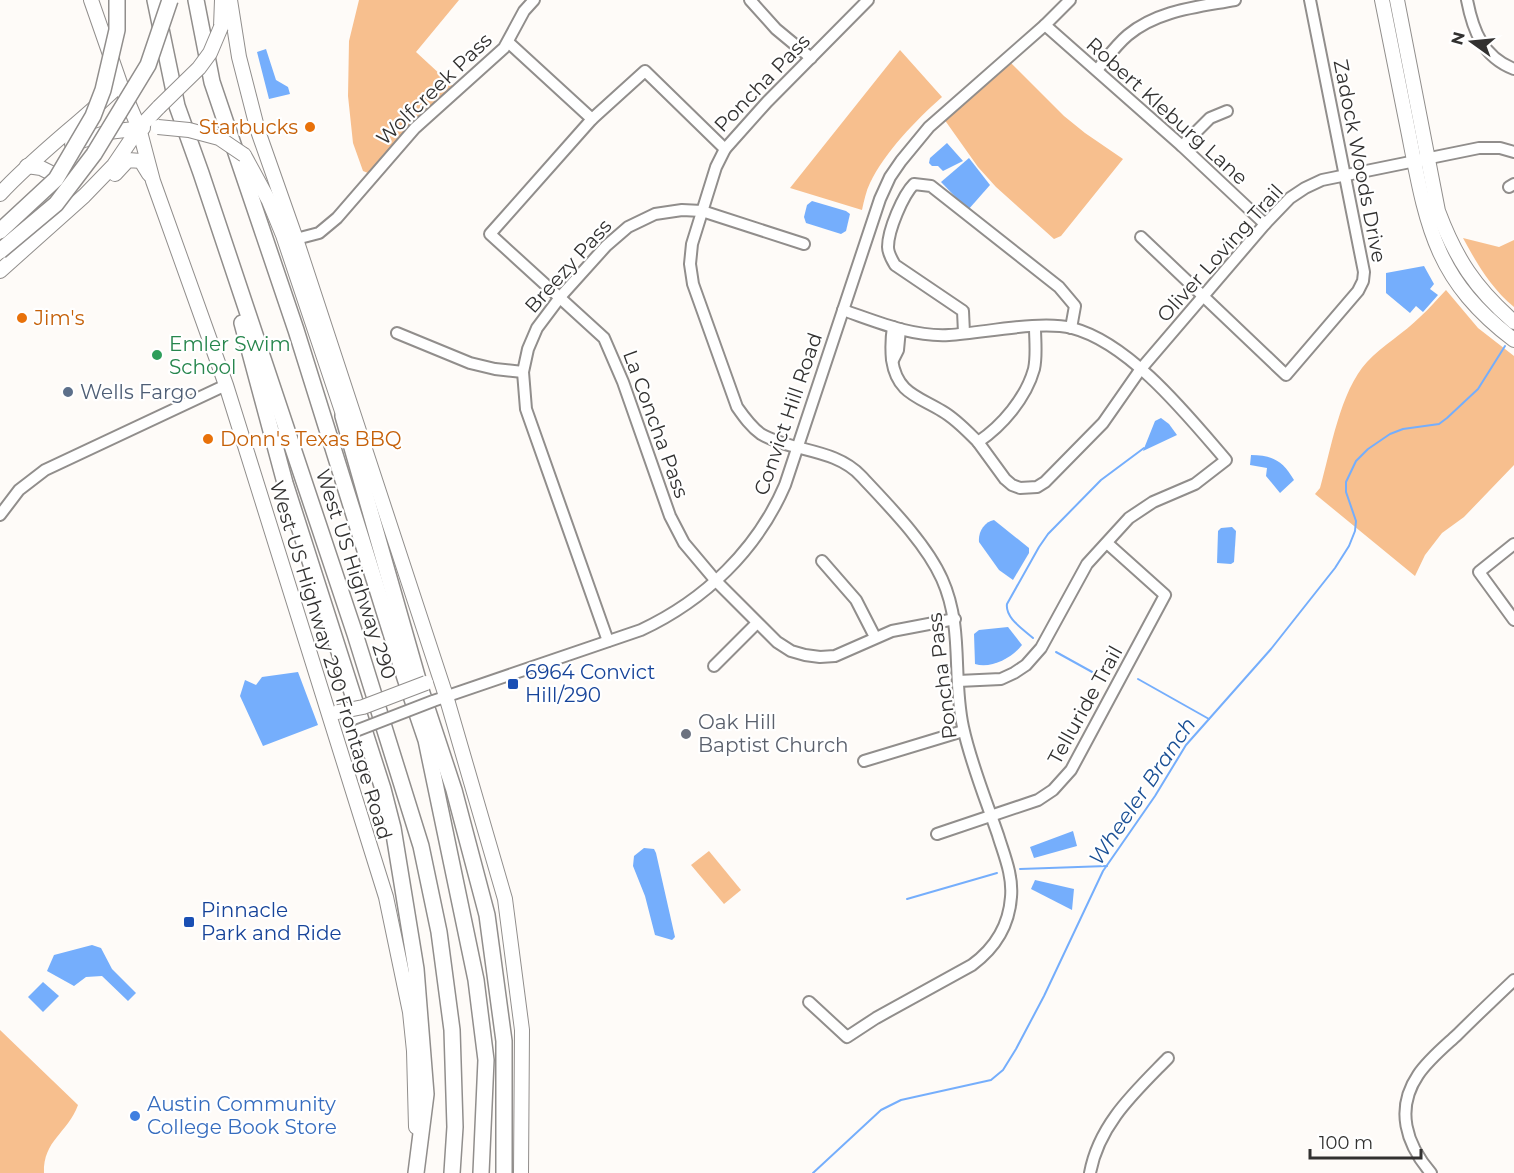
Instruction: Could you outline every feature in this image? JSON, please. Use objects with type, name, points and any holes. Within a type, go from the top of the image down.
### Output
[{"type":"highway","points":[[0,231],[56,179],[93,116],[103,90],[117,30],[117,0]]},
{"type":"highway","name":"West US Highway 290","points":[[155,0],[177,106],[352,623],[421,846],[439,932],[452,1030],[455,1127],[452,1173]]},
{"type":"highway","points":[[0,251],[56,204],[94,154],[148,64],[170,0]]},
{"type":"highway","name":"West US Highway 290","points":[[196,0],[212,82],[296,330],[426,740],[476,980],[486,1060],[481,1173]]},
{"type":"highway","points":[[202,0],[203,40]]},
{"type":"highway","points":[[201,173],[285,483],[393,828],[416,969],[426,1094],[416,1173]]},
{"type":"highway","points":[[343,416],[454,790],[487,915],[504,1041],[504,1173]]},
{"type":"highway","points":[[378,592],[424,687]]},
{"type":"main road","points":[[0,271],[84,196],[114,165],[139,128],[198,68],[210,53],[221,27],[222,0]]},
{"type":"main road","points":[[230,0],[238,57],[258,131],[296,239],[434,661],[440,698],[505,899],[522,1030],[521,1173]]},
{"type":"main road","points":[[1382,0],[1414,161],[1430,228],[1449,270],[1463,292],[1480,312],[1514,340]]},
{"type":"main road","points":[[1397,0],[1438,211],[1450,241],[1479,289],[1514,322]]},
{"type":"main road","points":[[0,194],[31,163],[72,130],[113,91],[113,76],[93,6]]},
{"type":"main road","name":"West US Highway 290 Frontage Road","points":[[93,6],[139,128],[153,180],[226,385],[386,897],[410,1012],[417,1100],[416,1173]]},
{"type":"main road","points":[[130,108],[140,113],[159,107]]},
{"type":"main road","points":[[31,163],[81,140],[108,132],[158,127],[189,130],[219,138],[244,155],[269,201],[283,235],[343,416],[386,513]]},
{"type":"main road","points":[[144,150],[149,134],[158,127]]},
{"type":"main road","points":[[84,196],[116,174],[128,160],[141,161],[153,180]]},
{"type":"main road","points":[[31,163],[66,180],[70,192],[57,220]]},
{"type":"main road","points":[[324,702],[338,712],[363,707],[424,687],[433,671],[434,661]]},
{"type":"street","name":"Wolfcreek Pass","points":[[296,239],[319,233],[332,222],[421,122],[508,42],[524,10],[534,0]]},
{"type":"street","points":[[750,0],[776,29],[811,58]]},
{"type":"street","name":"Poncha Pass","points":[[809,1002],[847,1037],[983,957],[999,938],[1009,912],[1011,888],[1009,871],[963,731],[959,706],[955,619],[948,594],[933,562],[852,468],[834,458],[762,434],[747,423],[736,407],[693,284],[691,254],[702,211],[724,149],[868,0]]},
{"type":"street","name":"Convict Hill Road","points":[[335,738],[440,698],[608,641],[667,618],[694,600],[734,564],[769,517],[785,485],[880,199],[890,177],[900,161],[929,127],[1045,25],[1070,0]]},
{"type":"street","points":[[1096,70],[1127,36],[1145,23],[1167,14],[1234,0]]},
{"type":"street","name":"Zadock Woods Drive","points":[[1204,297],[1287,375],[1355,295],[1363,281],[1362,261],[1310,0]]},
{"type":"street","points":[[1467,0],[1473,27],[1484,48],[1496,60],[1514,69]]},
{"type":"street","name":"Robert Kleburg Lane","points":[[1045,25],[1182,146],[1265,225]]},
{"type":"street","points":[[508,42],[592,119]]},
{"type":"street","name":"La Concha Pass","points":[[724,149],[645,71],[592,119],[490,234],[561,296],[604,338],[610,348],[674,524],[691,554],[757,623],[783,646],[813,657],[828,657],[841,654],[875,637],[898,629],[955,619]]},
{"type":"street","points":[[1182,146],[1210,118],[1227,111]]},
{"type":"street","name":"Oliver Loving Trail","points":[[896,328],[891,342],[892,361],[895,375],[901,386],[952,418],[978,442],[1012,485],[1020,488],[1037,486],[1045,482],[1103,423],[1140,370],[1290,198],[1322,180],[1345,175],[1486,147],[1514,152]]},
{"type":"street","points":[[964,333],[963,311],[895,265],[889,254],[888,248],[896,217],[907,193],[914,184],[931,186],[1059,288],[1076,306],[1071,328]]},
{"type":"street","name":"Breezy Pass","points":[[608,641],[526,408],[523,372],[528,349],[537,328],[561,296],[606,246],[628,227],[643,218],[682,210],[702,211],[804,244]]},
{"type":"street","points":[[1141,237],[1204,297]]},
{"type":"street","points":[[843,310],[896,328],[927,334],[1035,327],[1071,328],[1102,340],[1140,370],[1186,414],[1226,460],[1195,484],[1146,506],[1129,518],[1081,574],[1041,648],[1020,670],[1001,679],[958,681]]},
{"type":"street","points":[[978,442],[1004,420],[1029,384],[1034,368],[1035,327]]},
{"type":"street","points":[[397,333],[470,363],[523,372]]},
{"type":"street","points":[[0,515],[19,490],[45,470],[226,385]]},
{"type":"street","name":"Telluride Trail","points":[[938,834],[1038,800],[1066,778],[1165,595],[1107,543]]},
{"type":"street","points":[[1514,544],[1479,572],[1514,620]]},
{"type":"street","points":[[822,561],[856,600],[875,637]]},
{"type":"street","points":[[714,666],[757,623]]},
{"type":"street","points":[[864,761],[963,731]]},
{"type":"street","points":[[1431,1173],[1410,1143],[1407,1108],[1413,1083],[1428,1062],[1514,980]]},
{"type":"street","points":[[1090,1173],[1097,1149],[1112,1119],[1168,1058]]},
{"type":"shaded area","points":[[359,0],[459,0],[416,52],[455,88],[409,127],[368,173],[363,171],[353,143],[348,96],[349,41]]},
{"type":"shaded area","points":[[900,50],[942,97],[912,126],[876,171],[865,196],[862,210],[790,188]]},
{"type":"shaded area","points":[[1011,63],[1064,116],[1123,159],[1061,236],[1054,239],[996,187],[978,167],[944,119]]},
{"type":"shaded area","points":[[1463,238],[1499,247],[1514,240],[1514,307],[1485,275]]},
{"type":"shaded area","points":[[1446,290],[1478,328],[1514,356],[1514,465],[1464,517],[1442,533],[1425,555],[1415,576],[1315,494],[1320,488],[1343,405],[1358,374],[1373,356],[1414,323]]},
{"type":"shaded area","points":[[709,851],[741,890],[724,904],[691,865]]},
{"type":"shaded area","points":[[0,1030],[78,1105],[74,1115],[47,1152],[44,1173],[0,1173]]},
{"type":"water","points":[[266,49],[276,80],[288,87],[290,94],[269,99],[257,52]]},
{"type":"water","points":[[947,143],[963,161],[943,171],[938,166],[932,166],[929,163],[930,158]]},
{"type":"water","points":[[969,158],[990,185],[968,210],[941,182]]},
{"type":"water","points":[[812,201],[850,214],[846,231],[841,234],[806,223],[804,217],[807,205]]},
{"type":"water","points":[[1424,266],[1434,284],[1430,289],[1438,295],[1423,312],[1416,306],[1410,313],[1386,293],[1386,273]]},
{"type":"water","points":[[1161,418],[1177,435],[1143,451],[1155,421]]},
{"type":"water","points":[[1251,455],[1277,460],[1294,480],[1280,493],[1266,476],[1267,468],[1250,465]]},
{"type":"water","points":[[994,520],[1029,548],[1029,553],[1013,580],[999,570],[979,542],[982,528]]},
{"type":"water","points":[[1232,527],[1236,531],[1234,562],[1231,564],[1217,563],[1218,531],[1221,528]]},
{"type":"water","points":[[1008,627],[1022,645],[1018,650],[994,664],[975,664],[974,634],[979,630]]},
{"type":"water","points":[[298,672],[318,725],[263,746],[240,696],[245,680],[256,685],[262,677]]},
{"type":"water","points":[[1073,831],[1077,846],[1034,858],[1030,847]]},
{"type":"water","points":[[644,848],[654,849],[656,853],[675,937],[672,940],[655,935],[645,896],[633,866],[634,856]]},
{"type":"water","points":[[1035,880],[1074,889],[1072,910],[1031,889]]},
{"type":"water","points":[[92,945],[101,948],[112,969],[136,993],[128,1001],[102,976],[86,977],[74,986],[47,971],[54,955]]},
{"type":"water","points":[[43,982],[59,996],[43,1012],[28,997]]},
{"type":"waterway","name":"Wheeler Branch","points":[[813,1173],[881,1110],[901,1100],[991,1080],[1003,1070],[1044,996],[1103,871],[1155,796],[1186,745],[1271,649],[1335,568],[1349,546],[1356,521],[1346,492],[1346,482],[1356,461],[1368,449],[1390,434],[1403,429],[1439,424],[1447,418],[1478,389],[1505,346]]},
{"type":"waterway","points":[[1033,638],[1012,619],[1007,604],[1039,547],[1048,534],[1101,480],[1144,448]]},
{"type":"waterway","points":[[1056,652],[1103,678]]},
{"type":"waterway","points":[[1138,679],[1209,719]]},
{"type":"waterway","points":[[1020,869],[1107,866]]},
{"type":"waterway","points":[[907,899],[997,873]]},
{"type":"place","name":"Starbucks","points":[[310,127]]},
{"type":"place","name":"Jim's","points":[[22,318]]},
{"type":"place","name":"Emler Swim School","points":[[157,355]]},
{"type":"place","name":"Wells Fargo","points":[[68,392]]},
{"type":"place","name":"Donn's Texas BBQ","points":[[208,439]]},
{"type":"place","name":"6964 Convict Hill/290","points":[[513,684]]},
{"type":"place","name":"Oak Hill Baptist Church","points":[[686,734]]},
{"type":"place","name":"Pinnacle Park and Ride","points":[[189,922]]},
{"type":"place","name":"Austin Community College Book Store","points":[[135,1116]]}]
